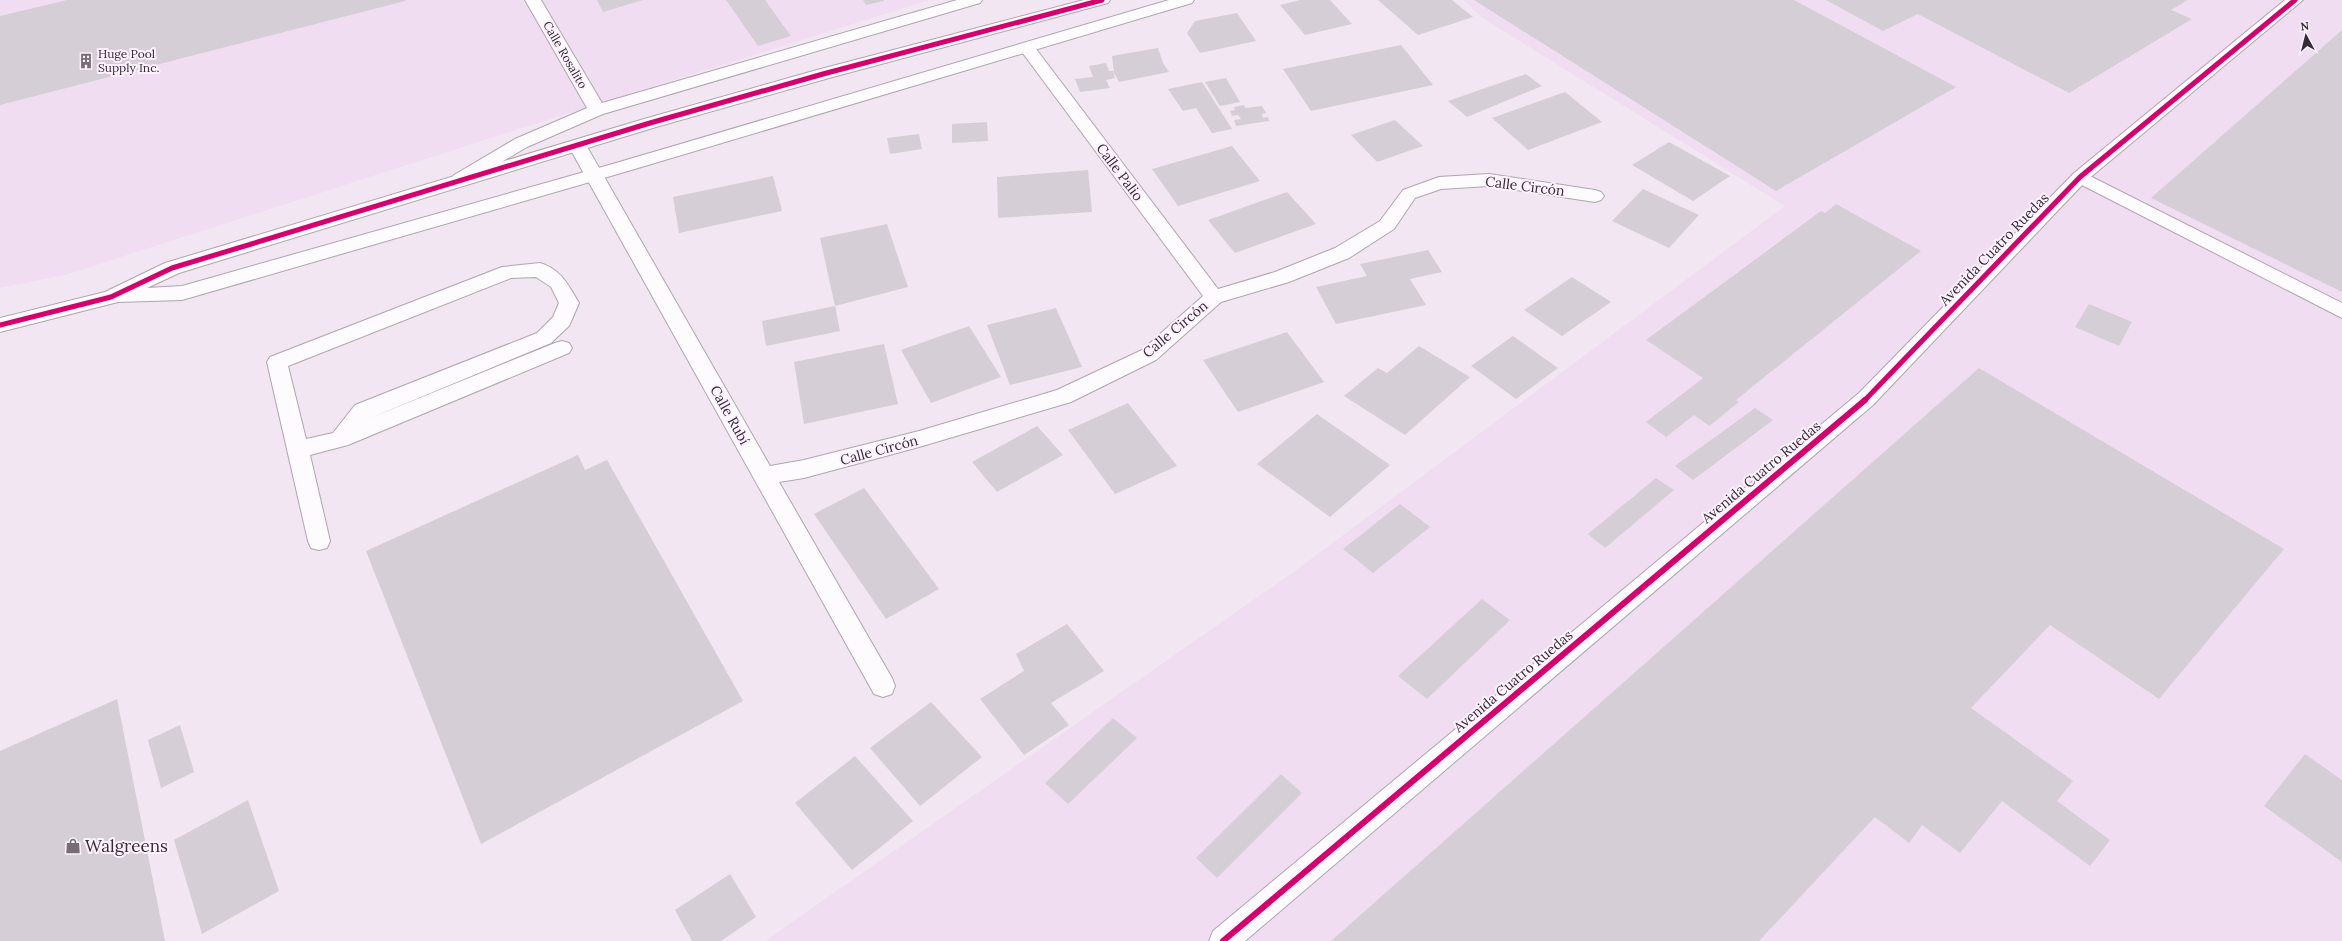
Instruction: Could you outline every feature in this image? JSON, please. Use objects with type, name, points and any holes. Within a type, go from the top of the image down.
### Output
[{"type":"street","name":"Calle Rosalito","points":[[533,0],[597,110]]},
{"type":"street","points":[[460,180],[521,143],[597,110],[974,0]]},
{"type":"street","points":[[111,297],[172,268],[460,180],[823,74],[948,42],[1098,0]]},
{"type":"street","points":[[0,325],[111,297],[182,293],[594,175],[1186,0]]},
{"type":"street","name":"Avenida Cuatro Ruedas","points":[[1223,941],[1866,400],[2080,177],[2295,0]]},
{"type":"street","name":"Calle Palio","points":[[1027,48],[1214,297]]},
{"type":"street","name":"Calle Rubí","points":[[577,145],[883,686]]},
{"type":"street","points":[[2080,177],[2342,312]]},
{"type":"street","name":"Calle Circón","points":[[764,476],[804,469],[919,440],[1064,396],[1149,355],[1214,297],[1282,277],[1342,253],[1387,225],[1409,194],[1439,183],[1489,180],[1595,196]]},
{"type":"street","points":[[319,541],[277,362],[509,272],[540,270],[558,283],[569,303],[562,321],[544,338],[362,410],[340,439]]},
{"type":"street","points":[[297,450],[340,439],[562,348]]},
{"type":"shaded area","points":[[0,0],[929,0],[550,119],[65,275],[0,288]]},
{"type":"shaded area","points":[[1464,0],[2342,0],[2342,941],[765,941],[1295,571],[1785,206],[1481,17]]},
{"type":"building","name":"Huge Pool Supply Inc.","points":[[67,0],[405,1],[0,105],[0,16]]},
{"type":"building","points":[[597,0],[643,0],[603,12]]},
{"type":"building","points":[[726,0],[765,0],[791,36],[758,46]]},
{"type":"building","points":[[863,0],[884,0],[884,1],[866,5]]},
{"type":"building","points":[[1300,0],[1330,0],[1352,24],[1305,35],[1280,5]]},
{"type":"building","points":[[1378,0],[1452,0],[1473,17],[1418,35]]},
{"type":"building","points":[[1474,0],[1794,0],[1956,87],[1776,191]]},
{"type":"building","points":[[1826,0],[2188,0],[2171,10],[2192,19],[2069,93],[1918,14],[1883,31]]},
{"type":"building","points":[[1237,13],[1256,41],[1200,53],[1187,33],[1195,21]]},
{"type":"building","points":[[2342,30],[2342,292],[2151,198]]},
{"type":"building","points":[[1401,45],[1433,85],[1311,111],[1283,69]]},
{"type":"building","points":[[1158,48],[1163,63],[1169,72],[1119,82],[1114,73],[1112,56]]},
{"type":"building","points":[[1106,63],[1109,71],[1113,71],[1115,78],[1106,80],[1110,88],[1080,92],[1075,79],[1093,77],[1089,66]]},
{"type":"building","points":[[1526,74],[1542,86],[1467,117],[1448,101]]},
{"type":"building","points":[[1226,78],[1240,102],[1220,106],[1205,82]]},
{"type":"building","points":[[1202,82],[1232,129],[1212,133],[1196,108],[1183,111],[1168,89]]},
{"type":"building","points":[[1565,92],[1602,122],[1528,150],[1492,118]]},
{"type":"building","points":[[1244,105],[1245,108],[1262,106],[1266,113],[1262,114],[1263,118],[1268,117],[1269,121],[1236,126],[1234,120],[1241,119],[1238,115],[1232,116],[1230,111],[1235,110],[1234,107]]},
{"type":"building","points":[[1395,120],[1423,146],[1377,162],[1351,135]]},
{"type":"building","points":[[987,122],[988,141],[952,143],[952,124]]},
{"type":"building","points":[[919,134],[922,149],[890,154],[887,138]]},
{"type":"building","points":[[1669,142],[1730,176],[1693,201],[1632,165]]},
{"type":"building","points":[[1232,146],[1260,181],[1178,206],[1152,169]]},
{"type":"building","points":[[1088,170],[1092,212],[998,218],[997,177]]},
{"type":"building","points":[[773,176],[782,211],[679,233],[673,197]]},
{"type":"building","points":[[1643,189],[1699,215],[1669,248],[1612,221]]},
{"type":"building","points":[[1287,192],[1316,224],[1235,253],[1208,220]]},
{"type":"building","points":[[1836,204],[1921,251],[1736,400],[1739,402],[1709,426],[1694,415],[1666,437],[1646,422],[1703,378],[1646,340],[1821,211],[1825,213]]},
{"type":"building","points":[[887,224],[908,287],[835,306],[820,238]]},
{"type":"building","points":[[1428,250],[1442,272],[1410,279],[1426,305],[1336,324],[1316,287],[1367,276],[1360,264]]},
{"type":"building","points":[[1572,277],[1611,302],[1562,336],[1524,310]]},
{"type":"building","points":[[2089,304],[2132,322],[2119,346],[2075,327]]},
{"type":"building","points":[[835,306],[840,331],[766,346],[762,321]]},
{"type":"building","points":[[1056,308],[1082,367],[1010,385],[987,325]]},
{"type":"building","points":[[969,326],[1001,377],[931,403],[901,350]]},
{"type":"building","points":[[1287,332],[1324,382],[1238,412],[1203,360]]},
{"type":"building","points":[[1513,336],[1558,368],[1516,399],[1471,366]]},
{"type":"building","points":[[884,344],[898,404],[804,424],[794,362]]},
{"type":"building","points":[[1419,346],[1470,377],[1405,435],[1344,396],[1378,368],[1387,373]]},
{"type":"building","points":[[1979,368],[2284,549],[2159,699],[2050,625],[1971,708],[2073,781],[2057,801],[2110,840],[2090,866],[2002,801],[1960,853],[1922,825],[1909,843],[1875,817],[1759,941],[1331,941]]},
{"type":"building","points":[[1128,403],[1177,466],[1115,494],[1068,430]]},
{"type":"building","points":[[1755,408],[1773,420],[1693,480],[1675,466]]},
{"type":"building","points":[[1317,414],[1390,465],[1330,517],[1257,464]]},
{"type":"building","points":[[1037,426],[1063,455],[997,492],[972,462]]},
{"type":"building","points":[[578,455],[585,470],[607,460],[743,701],[481,844],[366,551]]},
{"type":"building","points":[[1656,478],[1674,490],[1605,548],[1588,534]]},
{"type":"building","points":[[864,488],[939,589],[886,619],[814,514]]},
{"type":"building","points":[[1400,504],[1430,527],[1373,573],[1343,549]]},
{"type":"building","points":[[1482,599],[1510,620],[1427,699],[1398,676]]},
{"type":"building","points":[[1067,624],[1104,671],[1051,703],[1069,725],[1024,755],[980,699],[1024,671],[1016,654]]},
{"type":"building","name":"Walgreens","points":[[117,699],[165,941],[0,941],[0,751]]},
{"type":"building","points":[[931,702],[982,757],[920,806],[870,748]]},
{"type":"building","points":[[1113,718],[1137,738],[1068,804],[1045,783]]},
{"type":"building","points":[[180,725],[194,772],[161,788],[148,740]]},
{"type":"building","points":[[2305,754],[2342,780],[2342,862],[2264,806]]},
{"type":"building","points":[[855,756],[913,821],[852,870],[795,803]]},
{"type":"building","points":[[1281,774],[1302,793],[1217,878],[1196,858]]},
{"type":"building","points":[[248,800],[279,891],[202,934],[174,840]]},
{"type":"building","points":[[730,874],[756,917],[721,941],[692,941],[675,910]]},
{"type":"cycle path","points":[[0,325],[111,297],[172,268],[650,123],[823,74],[1102,0]]},
{"type":"cycle path","points":[[1223,941],[1866,399],[2080,177],[2295,0]]},
{"type":"place","name":"Huge Pool Supply Inc.","points":[[86,61]]},
{"type":"place","name":"Walgreens","points":[[73,846]]}]
